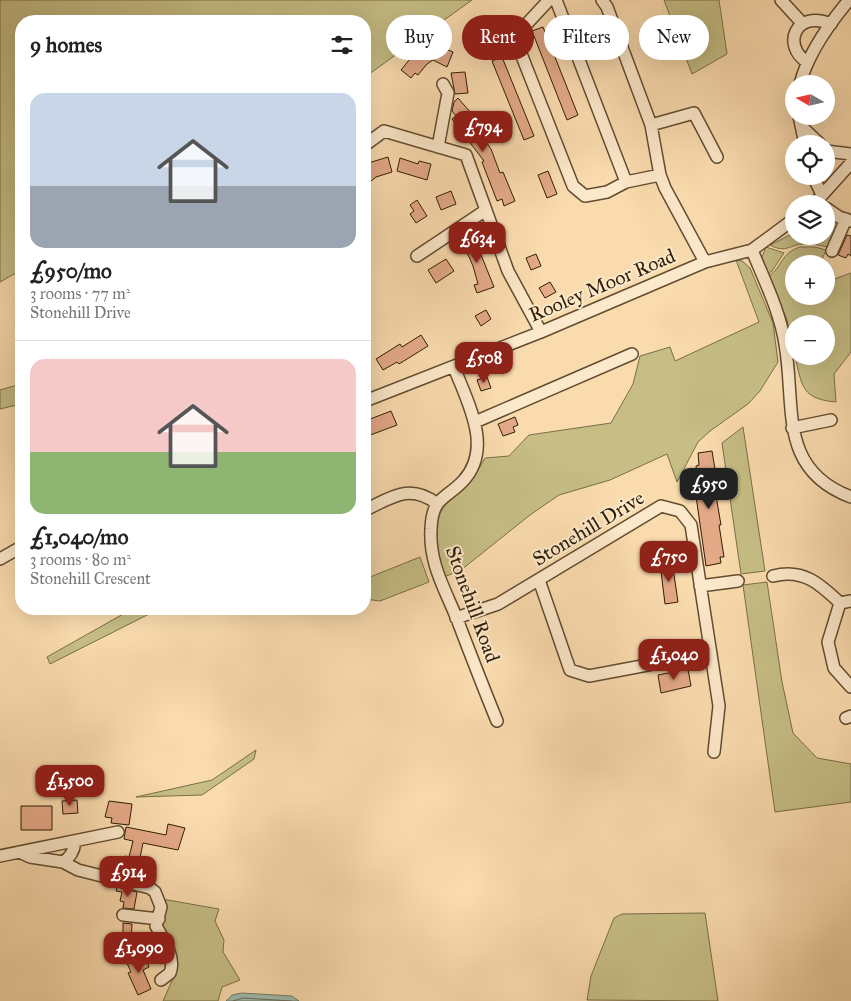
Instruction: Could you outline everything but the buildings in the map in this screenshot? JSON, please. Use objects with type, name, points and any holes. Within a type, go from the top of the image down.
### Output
[{"type":"street","points":[[549,0],[522,29],[518,46],[573,186],[585,196],[607,192],[626,182],[660,175]]},
{"type":"street","points":[[556,0],[626,182]]},
{"type":"street","points":[[602,0],[607,7],[651,125],[664,188],[704,262]]},
{"type":"street","points":[[781,0],[802,24]]},
{"type":"street","points":[[803,75],[807,62],[849,0]]},
{"type":"street","points":[[807,62],[799,56],[794,44],[796,32],[802,24],[814,19],[831,24]]},
{"type":"street","points":[[438,147],[448,93],[444,84]]},
{"type":"street","points":[[651,125],[694,113],[717,157]]},
{"type":"street","points":[[804,125],[812,135]]},
{"type":"street","points":[[371,141],[384,131],[466,155],[508,271],[541,332]]},
{"type":"street","points":[[835,151],[851,154]]},
{"type":"street","points":[[823,195],[851,163]]},
{"type":"street","points":[[417,256],[486,210]]},
{"type":"street","points":[[832,251],[849,220],[835,214]]},
{"type":"street","name":"Rooley Moor Road","points":[[371,399],[541,332],[704,262],[752,250],[785,225]]},
{"type":"street","points":[[752,250],[777,312],[785,343],[792,428],[804,461],[818,479],[851,497]]},
{"type":"street","points":[[475,422],[632,354]]},
{"type":"street","points":[[371,507],[404,492],[429,498],[436,503],[464,480],[475,460],[478,438],[475,422],[454,367]]},
{"type":"street","points":[[792,428],[831,420]]},
{"type":"street","name":"Stonehill Road","points":[[436,503],[431,527],[432,558],[496,721]]},
{"type":"street","name":"Stonehill Drive","points":[[456,618],[498,604],[661,506],[680,511],[691,525],[719,706],[714,752]]},
{"type":"street","points":[[0,560],[15,551]]},
{"type":"street","points":[[773,576],[786,572],[806,577],[820,584],[845,602],[828,642],[834,668],[851,687]]},
{"type":"street","points":[[539,580],[570,670],[589,676],[711,653]]},
{"type":"street","points":[[700,586],[738,581]]},
{"type":"street","points":[[0,856],[118,832]]},
{"type":"street","points":[[63,862],[74,851],[75,842]]},
{"type":"street","points":[[19,852],[30,857],[63,862],[78,870],[150,888],[155,892],[161,906],[156,926],[167,946],[172,963],[170,974],[161,980]]},
{"type":"street","points":[[123,915],[159,919]]},
{"type":"shaded area","points":[[0,0],[472,0],[451,15],[386,15],[386,60],[389,60],[371,73],[371,15],[15,15],[14,274],[0,282]]},
{"type":"shaded area","points":[[664,0],[719,0],[727,54],[692,74],[687,60],[709,60],[709,15],[670,15]]},
{"type":"shaded area","points":[[785,238],[785,245],[797,245],[783,249],[770,245]]},
{"type":"shaded area","points":[[766,247],[784,253],[768,274],[762,257]]},
{"type":"shaded area","points":[[800,247],[815,247],[826,250],[824,255],[787,255]]},
{"type":"shaded area","points":[[785,257],[785,305],[835,305],[835,279],[851,273],[851,352],[834,374],[836,402],[816,398],[805,390],[797,365],[835,365],[835,315],[785,315],[769,276]]},
{"type":"shaded area","points":[[736,260],[742,261],[750,268],[773,323],[778,362],[760,391],[748,404],[698,442],[677,482],[667,454],[610,480],[559,495],[530,515],[461,570],[444,577],[437,542],[439,515],[449,501],[471,481],[485,458],[509,456],[529,435],[611,423],[633,384],[640,356],[670,347],[675,361],[759,322]]},
{"type":"shaded area","points":[[15,386],[15,405],[0,409],[0,390]]},
{"type":"shaded area","points":[[743,427],[765,571],[741,574],[722,443]]},
{"type":"shaded area","points":[[420,557],[429,582],[380,601],[371,600],[371,577]]},
{"type":"shaded area","points":[[767,582],[782,682],[793,733],[817,758],[851,764],[851,802],[775,812],[743,585]]},
{"type":"shaded area","points":[[121,615],[147,615],[50,664],[47,657]]},
{"type":"shaded area","points":[[256,750],[254,759],[202,795],[136,797],[212,780]]},
{"type":"shaded area","points":[[162,899],[219,909],[215,921],[224,940],[223,952],[240,980],[222,987],[218,1001],[163,1001],[175,974],[162,930]]},
{"type":"shaded area","points":[[705,913],[718,1001],[587,1000],[591,976],[614,918],[622,914]]},
{"type":"water","points":[[242,993],[292,996],[299,1001],[226,1001],[232,995]]}]
